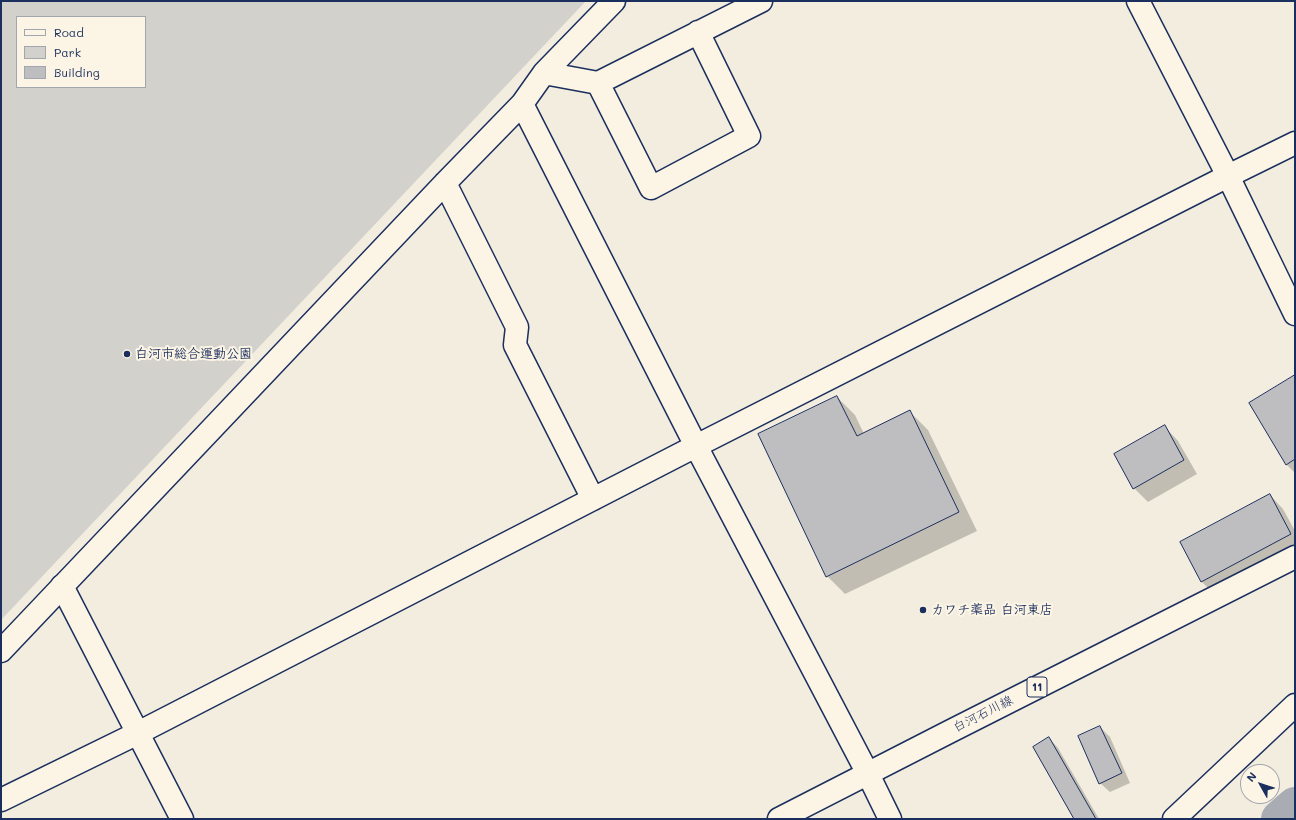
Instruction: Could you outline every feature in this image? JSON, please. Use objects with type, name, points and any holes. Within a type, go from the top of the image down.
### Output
[{"type":"street","points":[[1,651],[445,183],[522,104],[544,73],[614,1]]},
{"type":"street","points":[[544,73],[598,83],[761,1]]},
{"type":"street","points":[[1138,1],[1228,176],[1295,314]]},
{"type":"street","points":[[598,83],[651,188],[749,136],[698,32]]},
{"type":"street","points":[[522,104],[696,446],[868,774],[890,819]]},
{"type":"street","points":[[1,800],[138,734],[696,446],[1295,143]]},
{"type":"street","points":[[445,183],[517,327],[515,346],[593,500]]},
{"type":"street","name":"白河石川線","points":[[779,819],[1295,556]]},
{"type":"street","points":[[62,586],[182,819]]},
{"type":"street","points":[[1174,819],[1295,705]]},
{"type":"green space","name":"白河市総合運動公園","points":[[1,1],[586,1],[1,620]]},
{"type":"building","points":[[1295,375],[1295,459],[1286,465],[1249,403]]},
{"type":"building","points":[[837,396],[857,436],[910,410],[959,512],[826,577],[758,434]]},
{"type":"building","points":[[1165,425],[1184,460],[1133,489],[1114,454]]},
{"type":"building","points":[[1270,494],[1291,534],[1201,582],[1180,542]]},
{"type":"building","points":[[1100,726],[1122,773],[1099,784],[1078,736]]},
{"type":"building","points":[[1049,737],[1096,819],[1074,819],[1033,747]]},
{"type":"waterway","points":[[1280,819],[1295,806]]},
{"type":"place","name":"白河市総合運動公園","points":[[127,354]]},
{"type":"place","name":"カワチ薬品 白河東店","points":[[923,610]]}]
